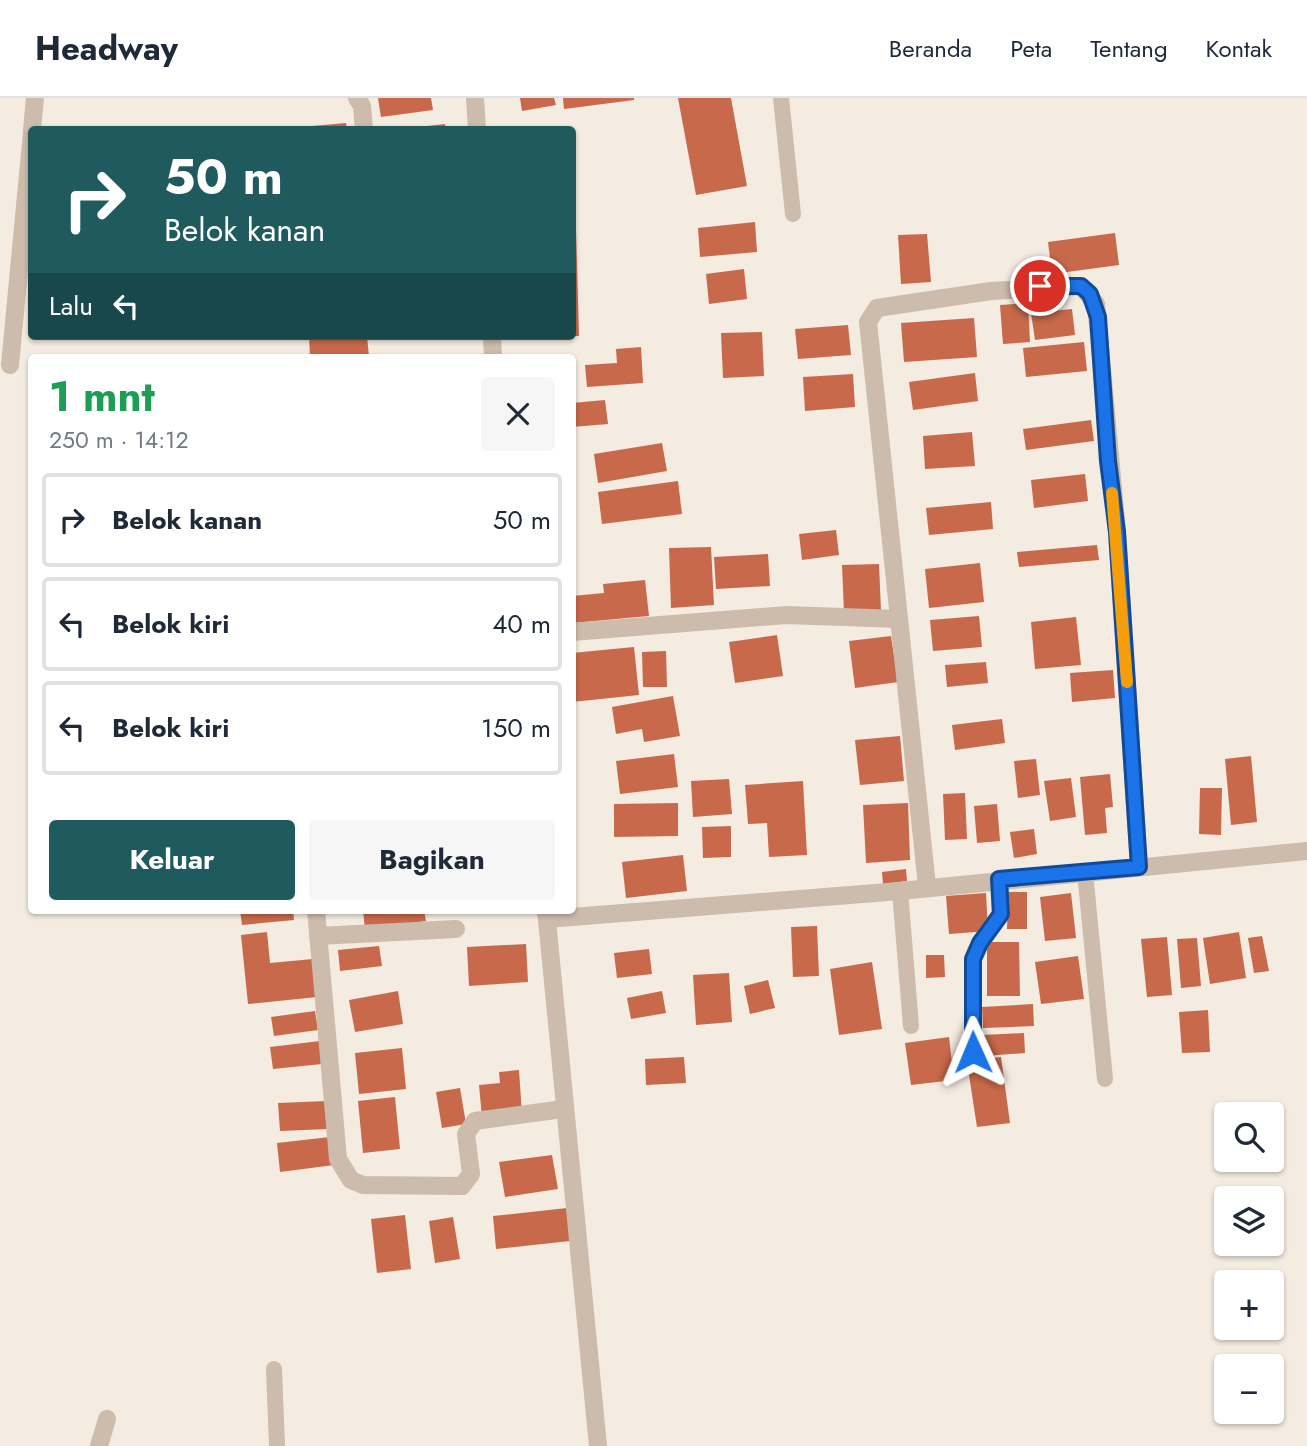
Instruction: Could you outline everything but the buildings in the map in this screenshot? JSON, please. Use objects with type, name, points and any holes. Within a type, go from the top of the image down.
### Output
[{"type":"street","points":[[32,126],[35,98]]},
{"type":"street","points":[[357,98],[362,106],[364,126]]},
{"type":"street","points":[[475,98],[477,126]]},
{"type":"street","points":[[10,365],[28,174]]},
{"type":"street","points":[[927,886],[868,332],[871,314],[877,308],[991,291],[1081,286],[1090,294],[1098,317],[1108,461],[1117,532],[1139,867]]},
{"type":"street","points":[[576,632],[786,615],[899,619]]},
{"type":"street","points":[[576,912],[900,891],[927,886],[1307,851]]},
{"type":"street","points":[[973,1052],[973,959],[980,943],[1001,914],[999,879]]},
{"type":"street","points":[[316,914],[338,1159],[351,1180],[363,1185],[462,1186],[471,1174],[466,1134],[475,1121],[563,1109]]},
{"type":"street","points":[[546,914],[598,1446]]},
{"type":"street","points":[[318,936],[456,929]]},
{"type":"street","points":[[99,1446],[107,1419]]},
{"type":"lane","points":[[781,98],[793,214]]},
{"type":"lane","points":[[1085,872],[1105,1079]]},
{"type":"lane","points":[[900,891],[911,1026]]},
{"type":"lane","points":[[275,1369],[277,1446]]},
{"type":"slow traffic","points":[[1112,493],[1127,682]]},
{"type":"route","points":[[973,1052],[973,959],[980,943],[1001,914],[999,879],[1139,867],[1117,532],[1108,461],[1096,304],[1081,286],[1040,286]]}]
